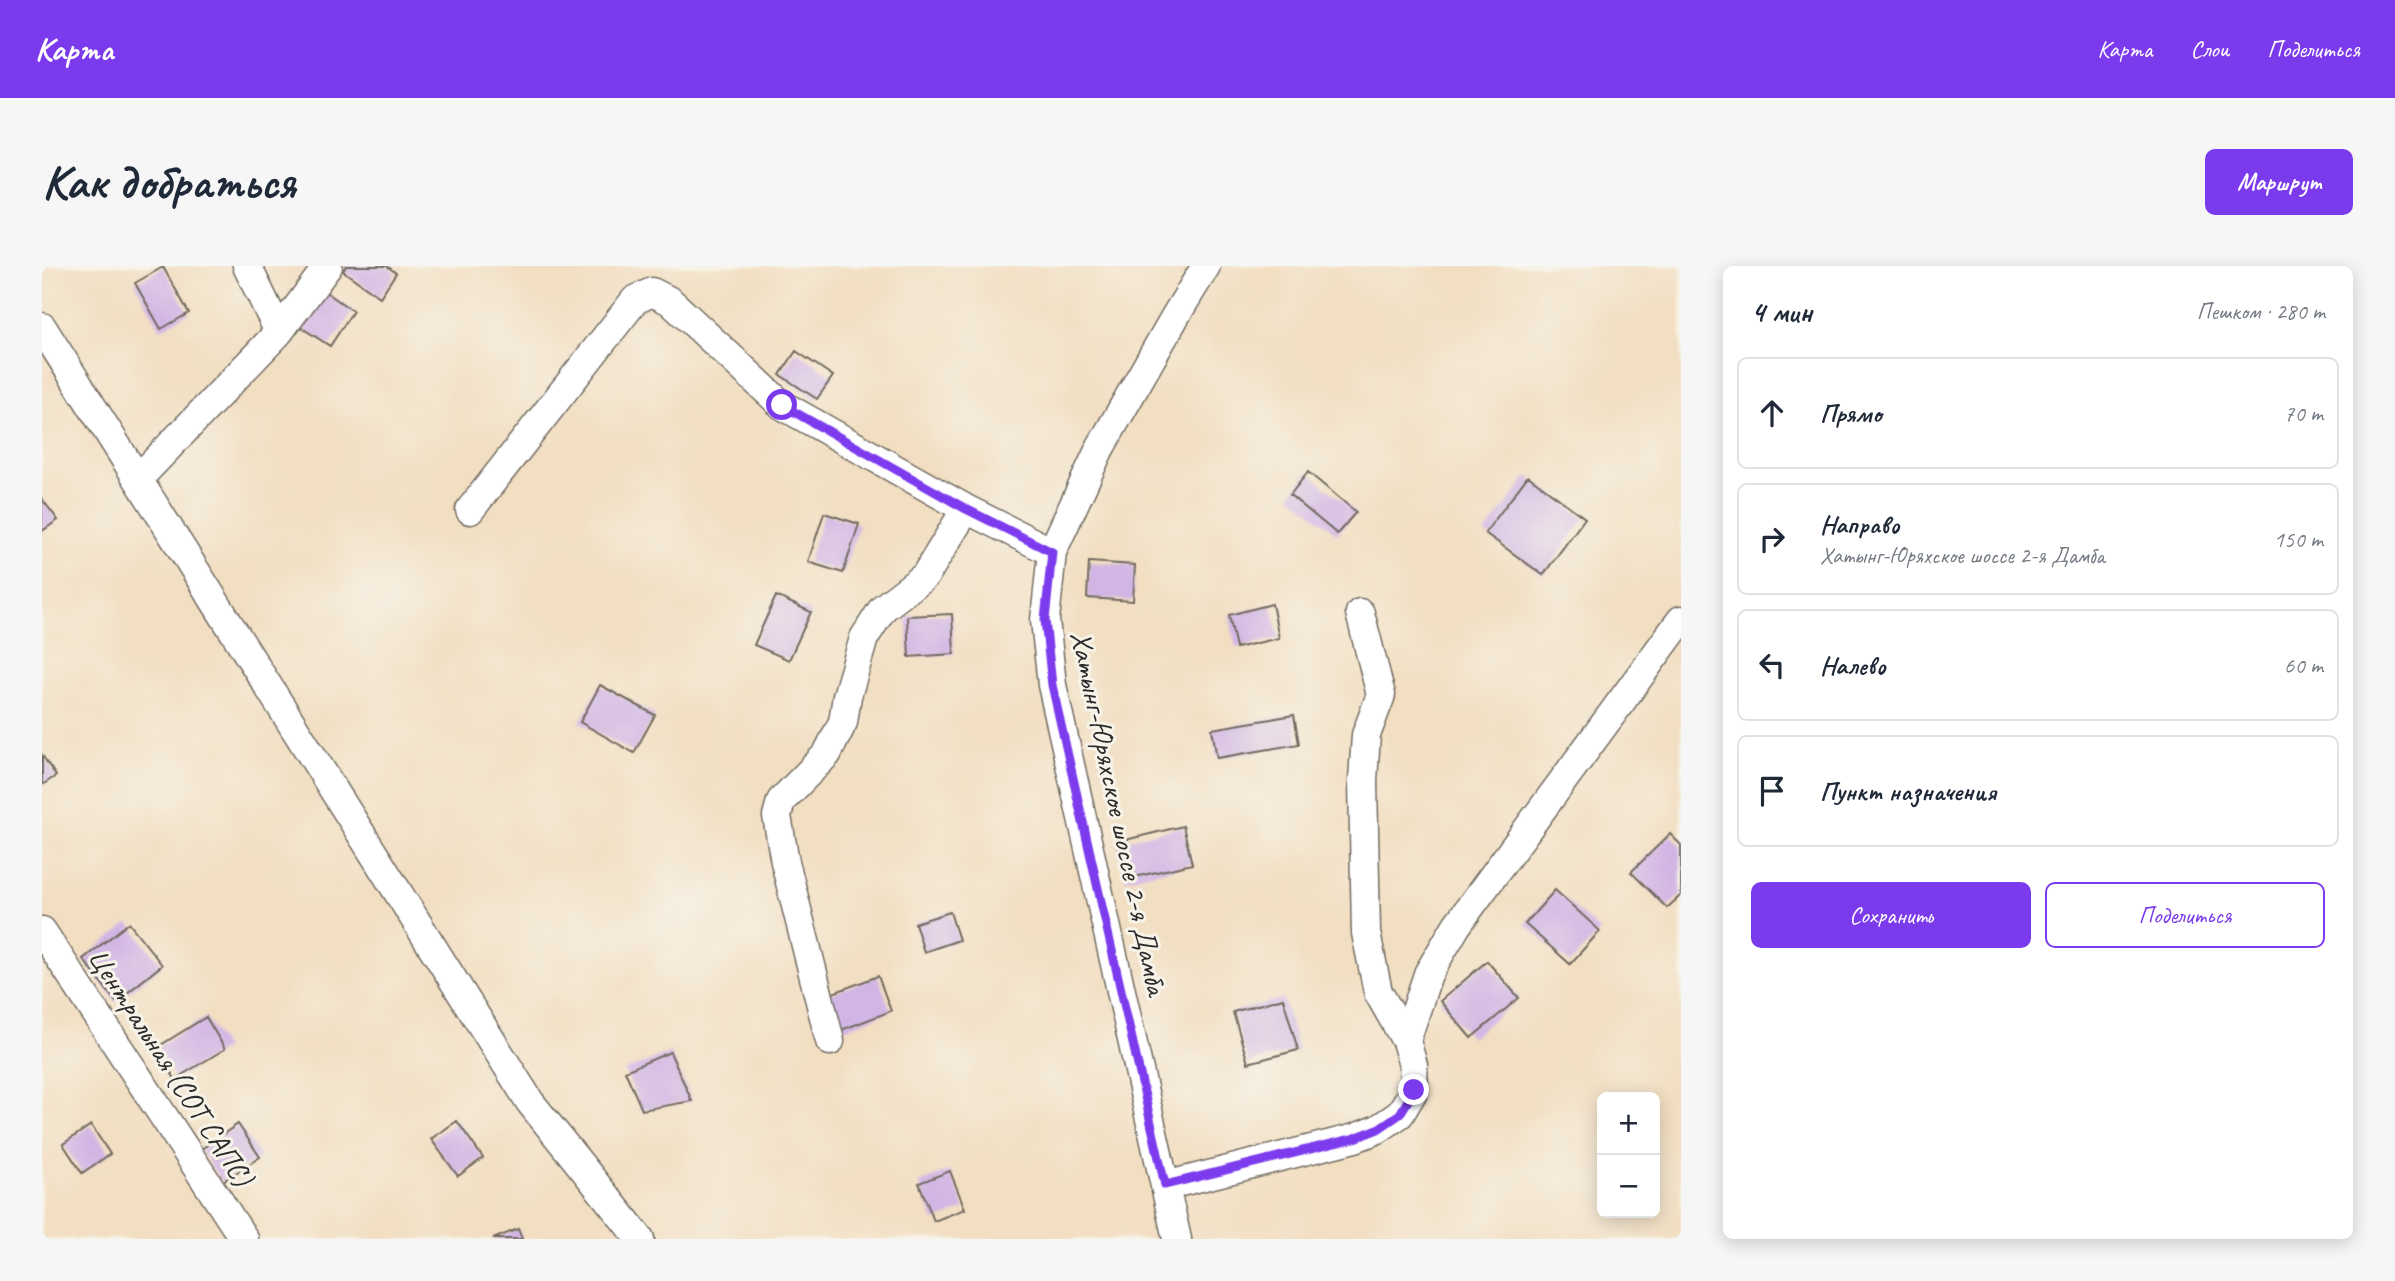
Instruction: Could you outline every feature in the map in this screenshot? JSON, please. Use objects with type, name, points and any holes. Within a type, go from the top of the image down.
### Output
[{"type":"street","points":[[247,266],[279,332]]},
{"type":"street","points":[[138,479],[279,332],[328,266]]},
{"type":"street","name":"Хатынг-Юряхское шоссе 2-я Дамба","points":[[1177,1239],[1052,685],[1045,620],[1052,552],[1100,448],[1206,266]]},
{"type":"street","points":[[470,510],[635,300],[652,292],[670,301],[782,405],[966,509],[1052,552]]},
{"type":"street","points":[[42,327],[530,1102],[640,1239]]},
{"type":"street","points":[[830,1041],[785,862],[777,816],[781,800],[827,754],[843,722],[847,696],[864,638],[883,608],[925,576],[966,509]]},
{"type":"street","points":[[1165,1185],[1355,1138],[1378,1129],[1400,1114],[1414,1090],[1413,1065],[1406,1041],[1378,992],[1366,933],[1363,780],[1366,735],[1381,695],[1360,613]]},
{"type":"street","points":[[1406,1041],[1428,974],[1457,925],[1681,620]]},
{"type":"street","name":"Центральная (СОТ САПС)","points":[[42,931],[244,1239]]},
{"type":"building","points":[[346,266],[387,266],[396,273],[380,297],[343,271]]},
{"type":"building","points":[[163,267],[189,313],[161,329],[135,283]]},
{"type":"building","points":[[320,288],[353,311],[330,346],[296,324]]},
{"type":"building","points":[[796,351],[833,376],[817,399],[780,375]]},
{"type":"building","points":[[1308,472],[1356,512],[1337,534],[1290,495]]},
{"type":"building","points":[[1528,476],[1585,518],[1543,575],[1485,533]]},
{"type":"building","points":[[42,499],[58,520],[42,531]]},
{"type":"building","points":[[824,513],[859,524],[843,573],[808,562]]},
{"type":"building","points":[[1089,562],[1135,565],[1133,601],[1087,598]]},
{"type":"building","points":[[776,596],[811,612],[789,660],[754,645]]},
{"type":"building","points":[[1272,604],[1279,638],[1236,648],[1229,615]]},
{"type":"building","points":[[952,614],[954,654],[909,657],[907,616]]},
{"type":"building","points":[[600,685],[655,715],[634,753],[580,722]]},
{"type":"building","points":[[1294,715],[1299,744],[1217,758],[1212,729]]},
{"type":"building","points":[[42,755],[56,776],[42,785]]},
{"type":"building","points":[[1183,826],[1192,864],[1126,879],[1117,842]]},
{"type":"building","points":[[1670,834],[1681,845],[1681,895],[1667,908],[1631,872]]},
{"type":"building","points":[[1555,890],[1600,931],[1570,964],[1525,924]]},
{"type":"building","points":[[950,912],[959,940],[924,952],[915,923]]},
{"type":"building","points":[[129,923],[162,965],[116,1002],[83,959]]},
{"type":"building","points":[[1487,961],[1519,998],[1471,1038],[1440,1001]]},
{"type":"building","points":[[878,976],[891,1011],[839,1031],[825,996]]},
{"type":"building","points":[[1283,998],[1298,1050],[1248,1063],[1233,1012]]},
{"type":"building","points":[[206,1017],[225,1049],[175,1079],[156,1048]]},
{"type":"building","points":[[670,1052],[692,1101],[642,1110],[625,1071]]},
{"type":"building","points":[[457,1121],[483,1158],[458,1176],[431,1139]]},
{"type":"building","points":[[238,1124],[260,1157],[222,1182],[200,1150]]},
{"type":"building","points":[[91,1125],[110,1154],[82,1173],[63,1144]]},
{"type":"building","points":[[950,1171],[965,1209],[934,1221],[919,1183]]},
{"type":"building","points":[[518,1229],[522,1239],[493,1239]]},
{"type":"route","points":[[782,405],[966,509],[1052,552],[1045,620],[1052,685],[1165,1185],[1355,1138],[1378,1129],[1400,1114],[1414,1090]]}]
